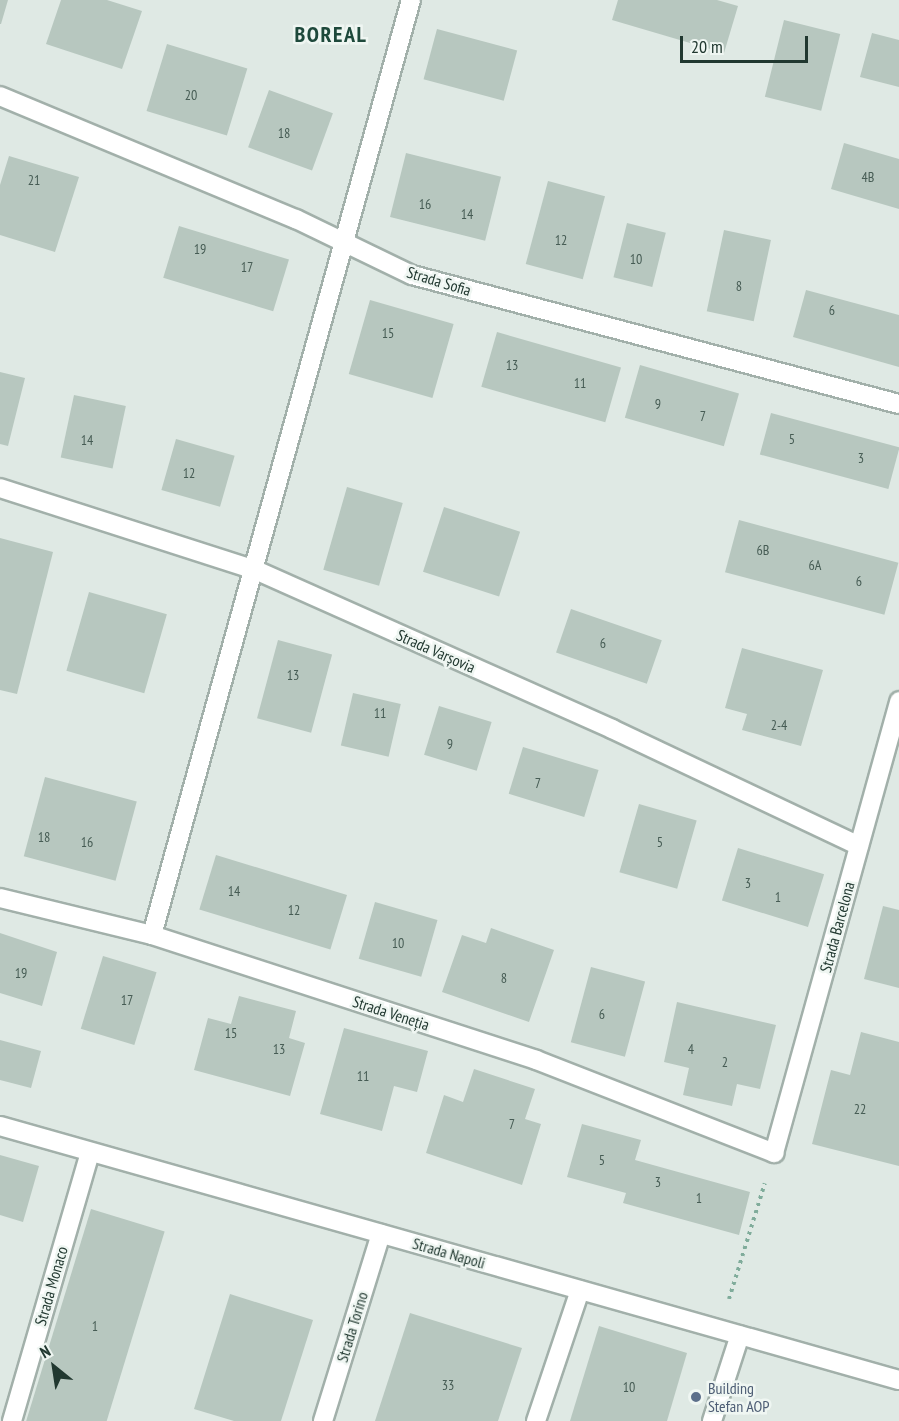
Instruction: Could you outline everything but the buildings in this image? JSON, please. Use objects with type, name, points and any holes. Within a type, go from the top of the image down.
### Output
[{"type":"street","points":[[152,935],[411,0]]},
{"type":"street","name":"Strada Sofia","points":[[0,96],[296,219],[412,275],[899,404]]},
{"type":"street","name":"Strada Varșovia","points":[[0,488],[253,569],[612,729],[859,846]]},
{"type":"street","name":"Strada Barcelona","points":[[774,1153],[899,701]]},
{"type":"street","name":"Strada Veneția","points":[[0,898],[152,935],[536,1060],[774,1153]]},
{"type":"street","name":"Strada Napoli","points":[[0,1126],[899,1380]]},
{"type":"street","name":"Strada Monaco","points":[[12,1421],[90,1152]]},
{"type":"street","name":"Strada Torino","points":[[322,1421],[381,1234]]},
{"type":"street","points":[[536,1421],[580,1290]]},
{"type":"street","points":[[712,1421],[740,1335]]},
{"type":"path","points":[[721,1330],[774,1153]]},
{"type":"place","name":"Building Stefan AOP","points":[[696,1397]]},
{"type":"district","name":"BOREAL","points":[[331,35]]}]
